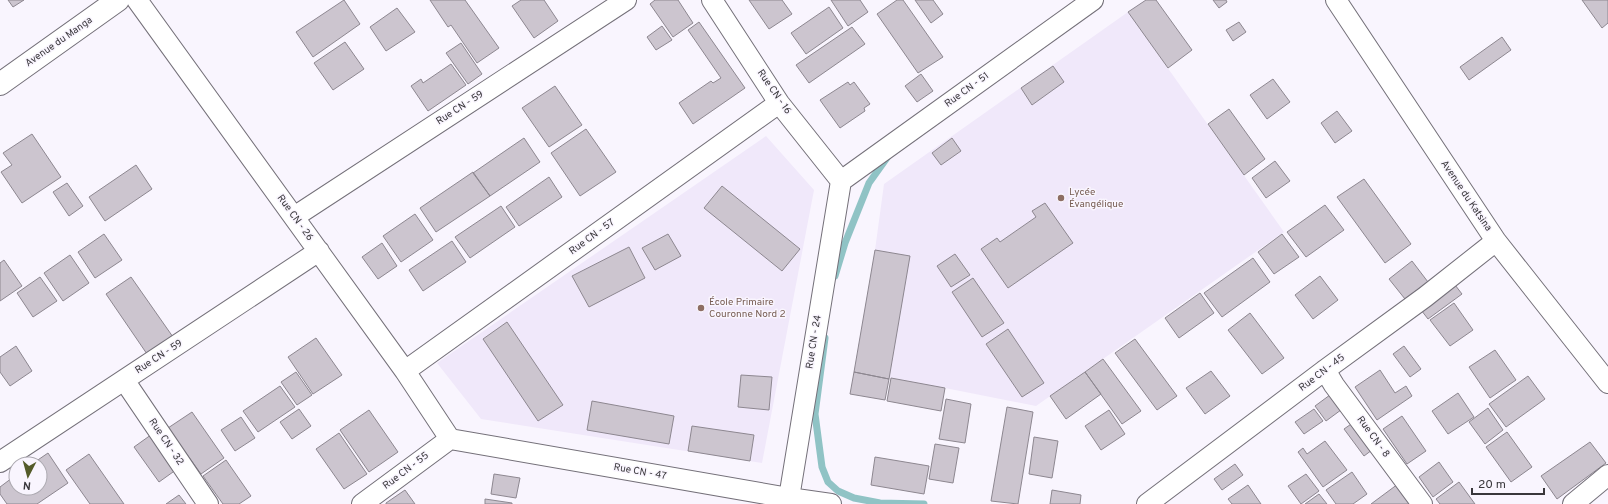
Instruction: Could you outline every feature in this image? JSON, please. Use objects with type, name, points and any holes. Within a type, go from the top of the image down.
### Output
[{"type":"street","name":"Avenue du Manga","points":[[0,84],[118,0]]},
{"type":"street","name":"Rue CN - 26","points":[[137,0],[405,371],[450,439]]},
{"type":"street","name":"Rue CN - 59","points":[[294,216],[626,0]]},
{"type":"street","name":"Rue CN - 16","points":[[712,0],[780,103],[841,181]]},
{"type":"street","name":"Rue CN - 51","points":[[841,181],[1093,0]]},
{"type":"street","name":"Avenue du Katsina","points":[[1336,0],[1496,241],[1608,383]]},
{"type":"street","name":"Rue CN - 57","points":[[405,371],[780,103]]},
{"type":"street","name":"Rue CN - 24","points":[[789,501],[841,181]]},
{"type":"street","name":"Rue CN - 45","points":[[1147,504],[1419,301],[1496,241]]},
{"type":"street","name":"Rue CN - 59","points":[[0,462],[319,251]]},
{"type":"street","name":"Rue CN - 8","points":[[1325,370],[1334,385],[1422,504]]},
{"type":"street","name":"Rue CN - 32","points":[[124,380],[208,504]]},
{"type":"street","name":"Rue CN - 47","points":[[450,439],[789,501],[831,504]]},
{"type":"street","name":"Rue CN - 55","points":[[362,504],[450,439]]},
{"type":"street","points":[[1574,504],[1608,475]]},
{"type":"shaded area","points":[[1128,12],[1284,232],[1036,406],[854,372],[875,250],[884,184]]},
{"type":"shaded area","points":[[766,136],[814,190],[762,463],[481,419],[437,363]]},
{"type":"building","points":[[8,0],[24,0],[13,7]]},
{"type":"building","points":[[344,0],[360,24],[313,57],[296,32]]},
{"type":"building","points":[[430,0],[465,0],[499,48],[477,63],[451,25],[448,27]]},
{"type":"building","points":[[521,0],[544,0],[558,21],[534,38],[512,6]]},
{"type":"building","points":[[655,0],[678,0],[693,23],[673,37],[650,4]]},
{"type":"building","points":[[749,0],[782,0],[792,14],[769,29]]},
{"type":"building","points":[[831,0],[860,0],[868,12],[848,26]]},
{"type":"building","points":[[897,0],[903,0],[943,57],[918,73],[877,14]]},
{"type":"building","points":[[915,0],[933,0],[943,14],[931,23]]},
{"type":"building","points":[[1146,0],[1156,0],[1192,50],[1168,68],[1128,12]]},
{"type":"building","points":[[1213,0],[1226,0],[1227,2],[1219,8]]},
{"type":"building","points":[[1582,0],[1608,0],[1608,23],[1602,28]]},
{"type":"building","points":[[829,7],[843,28],[806,54],[791,33]]},
{"type":"building","points":[[397,8],[415,32],[386,51],[370,27]]},
{"type":"building","points":[[699,22],[745,88],[693,124],[679,103],[711,81],[713,83],[721,78],[688,30]]},
{"type":"building","points":[[1239,22],[1246,32],[1233,41],[1226,30]]},
{"type":"building","points":[[662,26],[672,40],[656,50],[647,37]]},
{"type":"building","points":[[852,27],[865,44],[809,83],[796,65]]},
{"type":"building","points":[[1502,37],[1511,50],[1469,80],[1460,67]]},
{"type":"building","points":[[345,42],[364,69],[333,90],[314,63]]},
{"type":"building","points":[[461,43],[482,74],[468,84],[446,53]]},
{"type":"building","points":[[451,64],[466,85],[428,111],[411,86],[421,79],[423,83]]},
{"type":"building","points":[[1053,66],[1064,82],[1032,105],[1021,88]]},
{"type":"building","points":[[921,74],[933,91],[917,102],[905,86]]},
{"type":"building","points":[[1273,79],[1290,102],[1267,119],[1250,95]]},
{"type":"building","points":[[848,82],[850,85],[854,82],[870,104],[864,108],[865,111],[840,128],[820,100]]},
{"type":"building","points":[[555,86],[582,125],[549,147],[522,108]]},
{"type":"building","points":[[1229,109],[1265,159],[1244,175],[1208,124]]},
{"type":"building","points":[[1337,111],[1352,131],[1335,143],[1321,123]]},
{"type":"building","points":[[586,129],[616,172],[580,196],[551,153]]},
{"type":"building","points":[[32,134],[61,177],[22,203],[1,172],[12,165],[3,153]]},
{"type":"building","points":[[524,138],[540,162],[490,196],[473,173]]},
{"type":"building","points":[[952,138],[961,151],[941,165],[932,153]]},
{"type":"building","points":[[1275,161],[1290,181],[1266,198],[1252,178]]},
{"type":"building","points":[[136,165],[152,189],[105,221],[89,197]]},
{"type":"building","points":[[473,172],[490,196],[436,232],[420,208]]},
{"type":"building","points":[[549,177],[562,197],[519,226],[506,207]]},
{"type":"building","points":[[1364,179],[1411,244],[1385,263],[1337,197]]},
{"type":"building","points":[[67,183],[83,206],[69,216],[53,192]]},
{"type":"building","points":[[722,186],[800,249],[782,271],[704,208]]},
{"type":"building","points":[[1045,203],[1073,243],[1008,288],[981,249],[997,238],[1000,242],[1036,217],[1032,211]]},
{"type":"building","points":[[1325,205],[1344,230],[1306,257],[1287,232]]},
{"type":"building","points":[[501,206],[515,227],[470,258],[455,237]]},
{"type":"building","points":[[415,214],[433,240],[401,262],[383,236]]},
{"type":"building","points":[[104,234],[122,260],[95,278],[78,252]]},
{"type":"building","points":[[668,234],[681,256],[655,270],[642,248]]},
{"type":"building","points":[[1282,234],[1299,257],[1274,274],[1258,252]]},
{"type":"building","points":[[452,241],[466,262],[423,291],[409,270]]},
{"type":"building","points":[[382,243],[397,266],[378,279],[362,257]]},
{"type":"building","points":[[629,247],[645,278],[589,307],[572,276]]},
{"type":"building","points":[[875,250],[910,256],[889,379],[854,372]]},
{"type":"building","points":[[955,254],[970,275],[951,287],[937,266]]},
{"type":"building","points":[[70,255],[89,283],[63,301],[44,273]]},
{"type":"building","points":[[1253,258],[1270,282],[1222,317],[1204,293]]},
{"type":"building","points":[[4,260],[22,286],[0,301],[0,263]]},
{"type":"building","points":[[1412,261],[1428,282],[1405,299],[1389,279]]},
{"type":"building","points":[[1320,276],[1338,300],[1313,319],[1295,295]]},
{"type":"building","points":[[40,277],[57,301],[33,317],[17,293]]},
{"type":"building","points":[[131,277],[173,337],[147,354],[106,294]]},
{"type":"building","points":[[973,278],[1004,323],[982,337],[952,292]]},
{"type":"building","points":[[1452,281],[1462,294],[1428,319],[1418,306]]},
{"type":"building","points":[[1200,293],[1214,313],[1179,338],[1165,318]]},
{"type":"building","points":[[1454,303],[1473,330],[1450,346],[1430,320]]},
{"type":"building","points":[[1250,313],[1284,358],[1262,374],[1228,330]]},
{"type":"building","points":[[507,322],[563,405],[538,421],[483,339]]},
{"type":"building","points":[[1008,329],[1044,383],[1022,397],[986,344]]},
{"type":"building","points":[[316,338],[342,375],[313,394],[288,357]]},
{"type":"building","points":[[1135,339],[1177,396],[1157,410],[1115,353]]},
{"type":"building","points":[[16,346],[32,371],[10,386],[0,372],[0,357]]},
{"type":"building","points":[[1404,346],[1421,369],[1410,377],[1393,354]]},
{"type":"building","points":[[1495,350],[1516,380],[1490,398],[1469,367]]},
{"type":"building","points":[[1103,359],[1141,411],[1122,424],[1085,372]]},
{"type":"building","points":[[1380,370],[1395,393],[1406,386],[1412,396],[1377,420],[1355,387]]},
{"type":"building","points":[[1211,371],[1230,396],[1205,414],[1186,388]]},
{"type":"building","points":[[296,372],[312,395],[297,405],[281,382]]},
{"type":"building","points":[[854,372],[889,379],[885,400],[850,394]]},
{"type":"building","points":[[1085,372],[1101,394],[1066,419],[1050,396]]},
{"type":"building","points":[[741,375],[772,377],[769,410],[738,407]]},
{"type":"building","points":[[1528,376],[1545,399],[1506,427],[1489,404]]},
{"type":"building","points":[[891,378],[945,388],[941,411],[887,401]]},
{"type":"building","points":[[280,386],[295,407],[258,432],[243,411]]},
{"type":"building","points":[[1334,392],[1345,407],[1326,421],[1315,406]]},
{"type":"building","points":[[1458,393],[1474,417],[1448,434],[1432,411]]},
{"type":"building","points":[[946,399],[971,404],[965,443],[939,439]]},
{"type":"building","points":[[592,401],[674,416],[669,444],[587,430]]},
{"type":"building","points":[[1007,407],[1033,412],[1018,504],[991,501]]},
{"type":"building","points":[[1488,408],[1503,430],[1485,444],[1469,422]]},
{"type":"building","points":[[299,409],[311,426],[292,439],[280,422]]},
{"type":"building","points":[[1314,409],[1323,421],[1304,434],[1295,422]]},
{"type":"building","points":[[369,410],[398,452],[369,472],[340,430]]},
{"type":"building","points":[[1109,410],[1125,434],[1101,450],[1085,426]]},
{"type":"building","points":[[192,412],[224,458],[201,474],[168,428]]},
{"type":"building","points":[[1402,416],[1426,451],[1407,464],[1383,429]]},
{"type":"building","points":[[241,417],[255,438],[235,451],[221,430]]},
{"type":"building","points":[[1357,420],[1376,447],[1364,456],[1344,429]]},
{"type":"building","points":[[692,426],[754,435],[750,461],[688,451]]},
{"type":"building","points":[[155,432],[180,467],[159,482],[134,447]]},
{"type":"building","points":[[1507,432],[1532,467],[1511,482],[1486,447]]},
{"type":"building","points":[[339,433],[367,474],[344,489],[316,449]]},
{"type":"building","points":[[1034,437],[1058,441],[1052,478],[1029,474]]},
{"type":"building","points":[[1325,441],[1347,470],[1323,487],[1298,452],[1303,448],[1307,454]]},
{"type":"building","points":[[1590,442],[1606,463],[1557,499],[1541,476]]},
{"type":"building","points":[[935,444],[959,448],[953,483],[929,479]]},
{"type":"building","points":[[48,453],[68,483],[37,504],[7,504],[0,494],[0,487],[8,481],[8,496],[48,496],[48,456],[44,456]]},
{"type":"building","points":[[89,454],[124,504],[90,504],[66,470]]},
{"type":"building","points":[[875,457],[929,466],[924,494],[871,485]]},
{"type":"building","points":[[226,460],[251,496],[239,504],[223,504],[203,476]]},
{"type":"building","points":[[1439,462],[1453,482],[1433,497],[1419,477]]},
{"type":"building","points":[[1235,464],[1243,475],[1222,490],[1214,479]]},
{"type":"building","points":[[1352,472],[1367,494],[1353,504],[1336,504],[1326,490]]},
{"type":"building","points":[[494,474],[520,478],[516,498],[491,494]]},
{"type":"building","points":[[1306,474],[1319,491],[1301,504],[1288,486]]},
{"type":"building","points":[[1459,482],[1475,504],[1440,504],[1436,499]]},
{"type":"building","points":[[1398,484],[1412,504],[1371,504]]},
{"type":"building","points":[[1248,485],[1261,504],[1232,504],[1228,499]]},
{"type":"building","points":[[405,490],[415,504],[386,504],[386,503]]},
{"type":"building","points":[[1052,490],[1081,495],[1080,504],[1050,504]]},
{"type":"building","points":[[1319,494],[1327,504],[1305,504]]},
{"type":"building","points":[[179,495],[186,504],[166,504]]},
{"type":"building","points":[[485,499],[512,503],[512,504],[485,504]]},
{"type":"waterway","points":[[835,276],[845,243],[869,183],[889,155]]},
{"type":"waterway","points":[[825,338],[815,414],[822,467],[828,482],[838,491],[854,498],[880,503],[924,504]]},
{"type":"place","name":"Lycée Évangélique","points":[[1061,198]]},
{"type":"place","name":"École Primaire Couronne Nord 2","points":[[701,308]]}]
